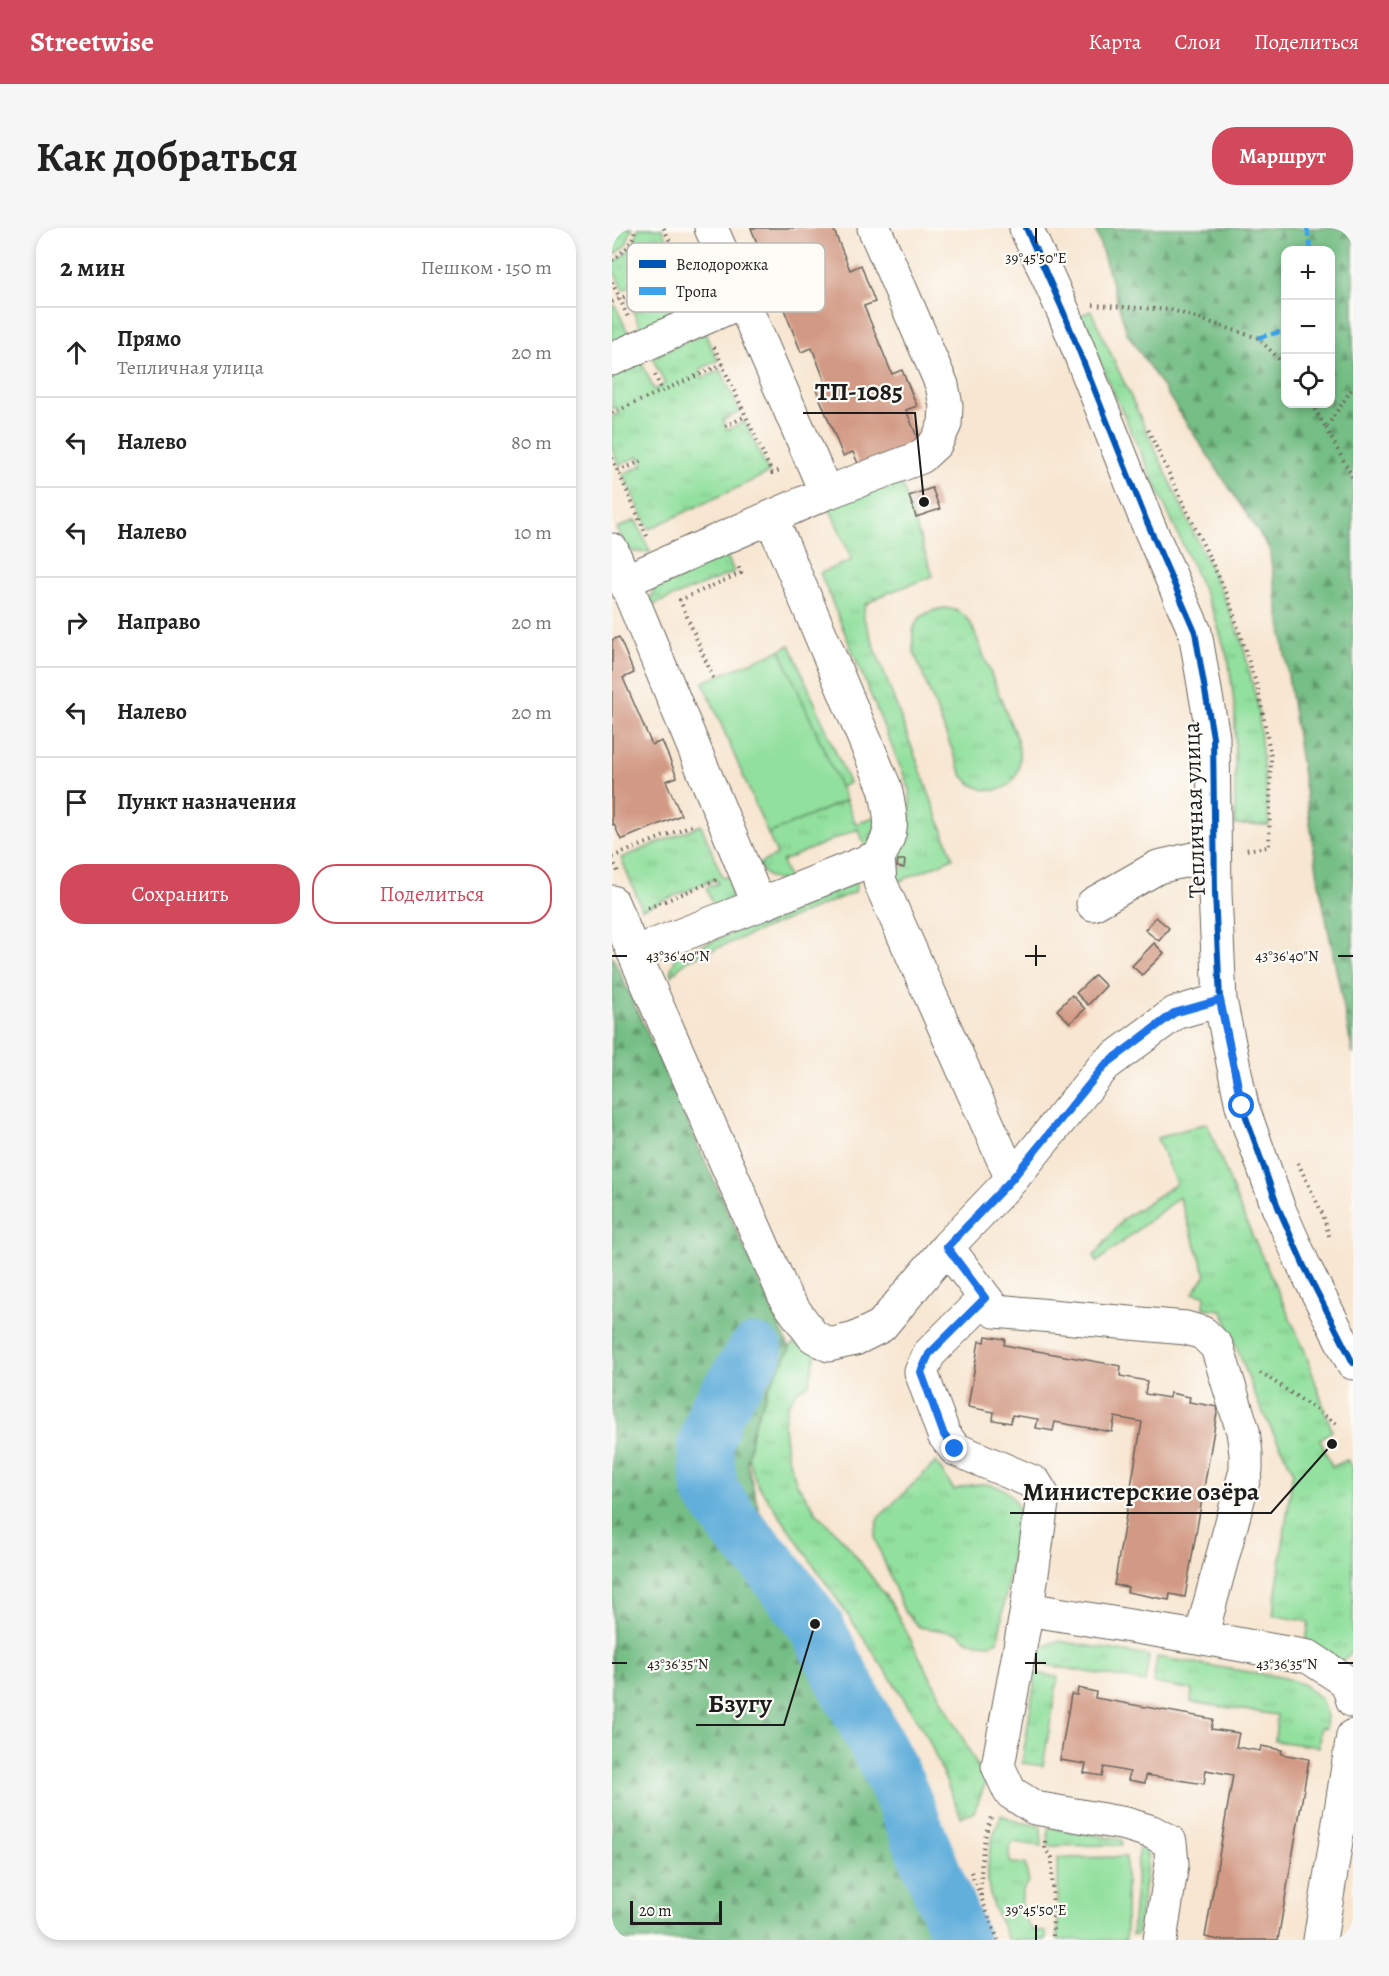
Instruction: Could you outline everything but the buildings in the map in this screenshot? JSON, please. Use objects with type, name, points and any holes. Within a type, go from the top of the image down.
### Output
[{"type":"street","points":[[711,228],[714,243]]},
{"type":"street","points":[[625,581],[826,493],[921,457],[936,443],[945,424],[946,406],[942,385],[874,228]]},
{"type":"street","name":"Тепличная улица","points":[[1026,228],[1064,313],[1147,522],[1195,632],[1214,737],[1214,854],[1220,1000],[1242,1106],[1278,1207],[1304,1266],[1353,1363]]},
{"type":"street","points":[[612,359],[718,312]]},
{"type":"street","points":[[732,312],[826,493]]},
{"type":"street","points":[[634,953],[878,857],[888,842],[892,820],[885,788],[771,517]]},
{"type":"street","points":[[612,550],[759,905]]},
{"type":"street","points":[[1094,904],[1158,867],[1214,854]]},
{"type":"street","points":[[878,857],[880,882],[1012,1179]]},
{"type":"street","points":[[617,892],[634,953],[786,1299],[813,1336],[829,1345],[855,1339],[881,1326],[947,1247],[1012,1179],[1105,1065],[1174,1013],[1220,1000]]},
{"type":"street","points":[[947,1247],[995,1311],[1186,1328],[1203,1333],[1217,1347],[1244,1431],[1246,1470],[1206,1618],[1203,1638]]},
{"type":"street","points":[[985,1298],[929,1354],[921,1372],[944,1435],[955,1449],[1035,1483],[1043,1496],[1027,1610],[998,1766],[1010,1792],[1035,1808],[1126,1824],[1152,1832],[1170,1842],[1172,1864],[1161,1940]]},
{"type":"street","points":[[1027,1610],[1309,1657],[1347,1682],[1353,1701]]},
{"type":"street","points":[[1320,1940],[1353,1736]]},
{"type":"path","points":[[631,243],[635,228]]},
{"type":"path","points":[[664,228],[670,243]]},
{"type":"path","points":[[612,260],[627,248]]},
{"type":"path","points":[[612,282],[628,318]]},
{"type":"path","points":[[612,302],[627,296]]},
{"type":"path","points":[[1064,313],[1090,305],[1172,310],[1258,338],[1281,361]]},
{"type":"path","points":[[612,413],[723,365],[772,473],[787,467]]},
{"type":"path","points":[[1326,428],[1353,387]]},
{"type":"path","points":[[1314,408],[1353,478]]},
{"type":"path","points":[[725,426],[746,416]]},
{"type":"path","points":[[612,458],[649,540]]},
{"type":"path","points":[[618,471],[642,461]]},
{"type":"path","points":[[713,678],[680,600],[741,573],[734,557]]},
{"type":"path","points":[[617,892],[612,858],[693,824]]},
{"type":"path","points":[[646,909],[717,880]]},
{"type":"path","points":[[1296,1159],[1323,1215],[1331,1244]]},
{"type":"path","points":[[1223,1368],[1254,1371],[1266,1376],[1337,1424]]},
{"type":"path","points":[[981,1896],[981,1856],[993,1812]]},
{"type":"path","points":[[1044,1832],[1045,1849],[1052,1858],[1053,1940]]},
{"type":"path","points":[[971,1872],[998,1940]]},
{"type":"green space","points":[[612,228],[632,228],[626,245],[615,254],[612,246]]},
{"type":"green space","points":[[638,228],[662,228],[668,243],[633,243]]},
{"type":"green space","points":[[1095,228],[1353,228],[1353,1054],[1319,883],[1269,548],[1127,333]]},
{"type":"green space","points":[[627,252],[627,288],[623,290],[612,268],[612,264]]},
{"type":"green space","points":[[615,305],[630,337],[612,346],[612,306]]},
{"type":"green space","points":[[1091,311],[1242,641],[1258,707],[1269,825],[1235,825],[1235,711],[1229,663],[1214,614],[1079,316]]},
{"type":"green space","points":[[633,312],[687,312],[643,333]]},
{"type":"green space","points":[[705,333],[718,361],[700,369],[703,378],[721,370],[740,412],[723,420],[727,430],[745,422],[769,473],[649,529],[623,474],[643,465],[639,456],[619,465],[612,449],[612,416],[619,413],[616,407],[612,409],[612,374],[641,361],[654,390],[665,384],[652,357]]},
{"type":"green space","points":[[900,479],[933,576],[880,596],[865,605],[863,616],[953,858],[900,881],[895,880],[894,865],[897,853],[907,836],[910,823],[910,790],[820,573],[852,560],[829,507]]},
{"type":"green space","points":[[636,520],[650,552],[632,551],[625,545],[620,535],[617,528]]},
{"type":"green space","points":[[725,551],[734,572],[648,607],[655,586],[661,579]]},
{"type":"green space","points":[[945,608],[962,613],[972,626],[1018,742],[1020,760],[1018,770],[1014,779],[1001,789],[984,790],[976,787],[962,775],[914,652],[913,634],[917,621],[928,613]]},
{"type":"green space","points":[[790,645],[849,783],[840,787],[780,650]]},
{"type":"green space","points":[[780,650],[846,800],[768,834],[703,682]]},
{"type":"green space","points":[[846,800],[856,824],[881,814],[867,850],[858,829],[782,861],[790,882],[775,880],[763,873],[758,864],[777,855],[768,834]]},
{"type":"green space","points":[[701,825],[723,878],[731,876],[733,888],[729,901],[716,912],[706,888],[718,883],[716,879],[642,909],[621,858]]},
{"type":"green space","points":[[853,883],[857,884],[855,892],[690,959],[672,976],[671,969],[677,956]]},
{"type":"green space","points":[[612,955],[790,1349],[769,1387],[753,1427],[747,1463],[759,1511],[801,1569],[858,1657],[926,1800],[966,1892],[977,1940],[612,1940]]},
{"type":"green space","points":[[1207,1123],[1240,1208],[1304,1349],[1332,1431],[1320,1439],[1332,1467],[1347,1460],[1353,1468],[1353,1651],[1340,1663],[1305,1647],[1309,1622],[1273,1615],[1293,1471],[1259,1405],[1222,1310],[1204,1308],[1205,1295],[1193,1293],[1206,1275],[1179,1197],[1097,1262],[1094,1256],[1123,1219],[1176,1184],[1157,1138]]},
{"type":"green space","points":[[805,1332],[817,1348],[809,1384],[798,1390],[787,1406],[784,1425],[787,1455],[797,1484],[817,1513],[846,1543],[891,1603],[986,1782],[974,1812],[961,1817],[928,1738],[894,1683],[757,1484],[746,1453],[746,1436],[772,1366]]},
{"type":"green space","points":[[936,1462],[954,1490],[975,1484],[995,1486],[1011,1495],[1016,1504],[1019,1515],[998,1641],[991,1644],[967,1640],[958,1633],[919,1627],[904,1611],[875,1539],[878,1518]]},
{"type":"green space","points":[[1059,1641],[1149,1656],[1145,1682],[1035,1663],[1043,1648]]},
{"type":"green space","points":[[1157,1657],[1280,1677],[1304,1685],[1321,1699],[1327,1716],[1326,1728],[1320,1728],[1319,1747],[1275,1741],[1277,1715],[1191,1702],[1192,1690],[1153,1683]]},
{"type":"green space","points":[[1036,1673],[1058,1677],[1043,1766],[1022,1763]]},
{"type":"green space","points":[[1001,1815],[1019,1822],[1041,1826],[1042,1846],[1014,1842],[1009,1849],[1009,1854],[1011,1863],[1025,1864],[1029,1883],[1022,1895],[1022,1907],[1028,1924],[1032,1929],[1046,1932],[1046,1940],[1008,1940],[993,1906],[988,1883],[988,1860]]},
{"type":"green space","points":[[1048,1827],[1122,1840],[1122,1845],[1048,1846]]},
{"type":"green space","points":[[1139,1844],[1146,1850],[1148,1861],[1137,1935],[1132,1935]]},
{"type":"green space","points":[[1126,1857],[1126,1940],[1058,1940],[1058,1858]]},
{"type":"waterway","points":[[755,1352],[716,1411],[705,1446],[710,1490],[738,1530],[771,1566],[815,1624],[897,1784],[961,1940]]},
{"type":"marked path","points":[[1307,228],[1310,246]]},
{"type":"marked path","points":[[1258,338],[1281,331]]},
{"type":"cycle path","points":[[1026,228],[1064,313],[1147,522],[1195,632],[1213,737],[1215,893],[1220,1000],[1242,1106],[1278,1207],[1304,1266],[1353,1363]]},
{"type":"place","name":"ТП-1085","points":[[924,502]]},
{"type":"place","name":"Министерские озёра","points":[[1332,1444]]},
{"type":"place","name":"Бзугу","points":[[815,1624]]},
{"type":"route","points":[[955,1449],[944,1435],[921,1372],[929,1354],[985,1298],[947,1247],[1012,1179],[1105,1065],[1174,1013],[1220,1000],[1242,1106]]}]
